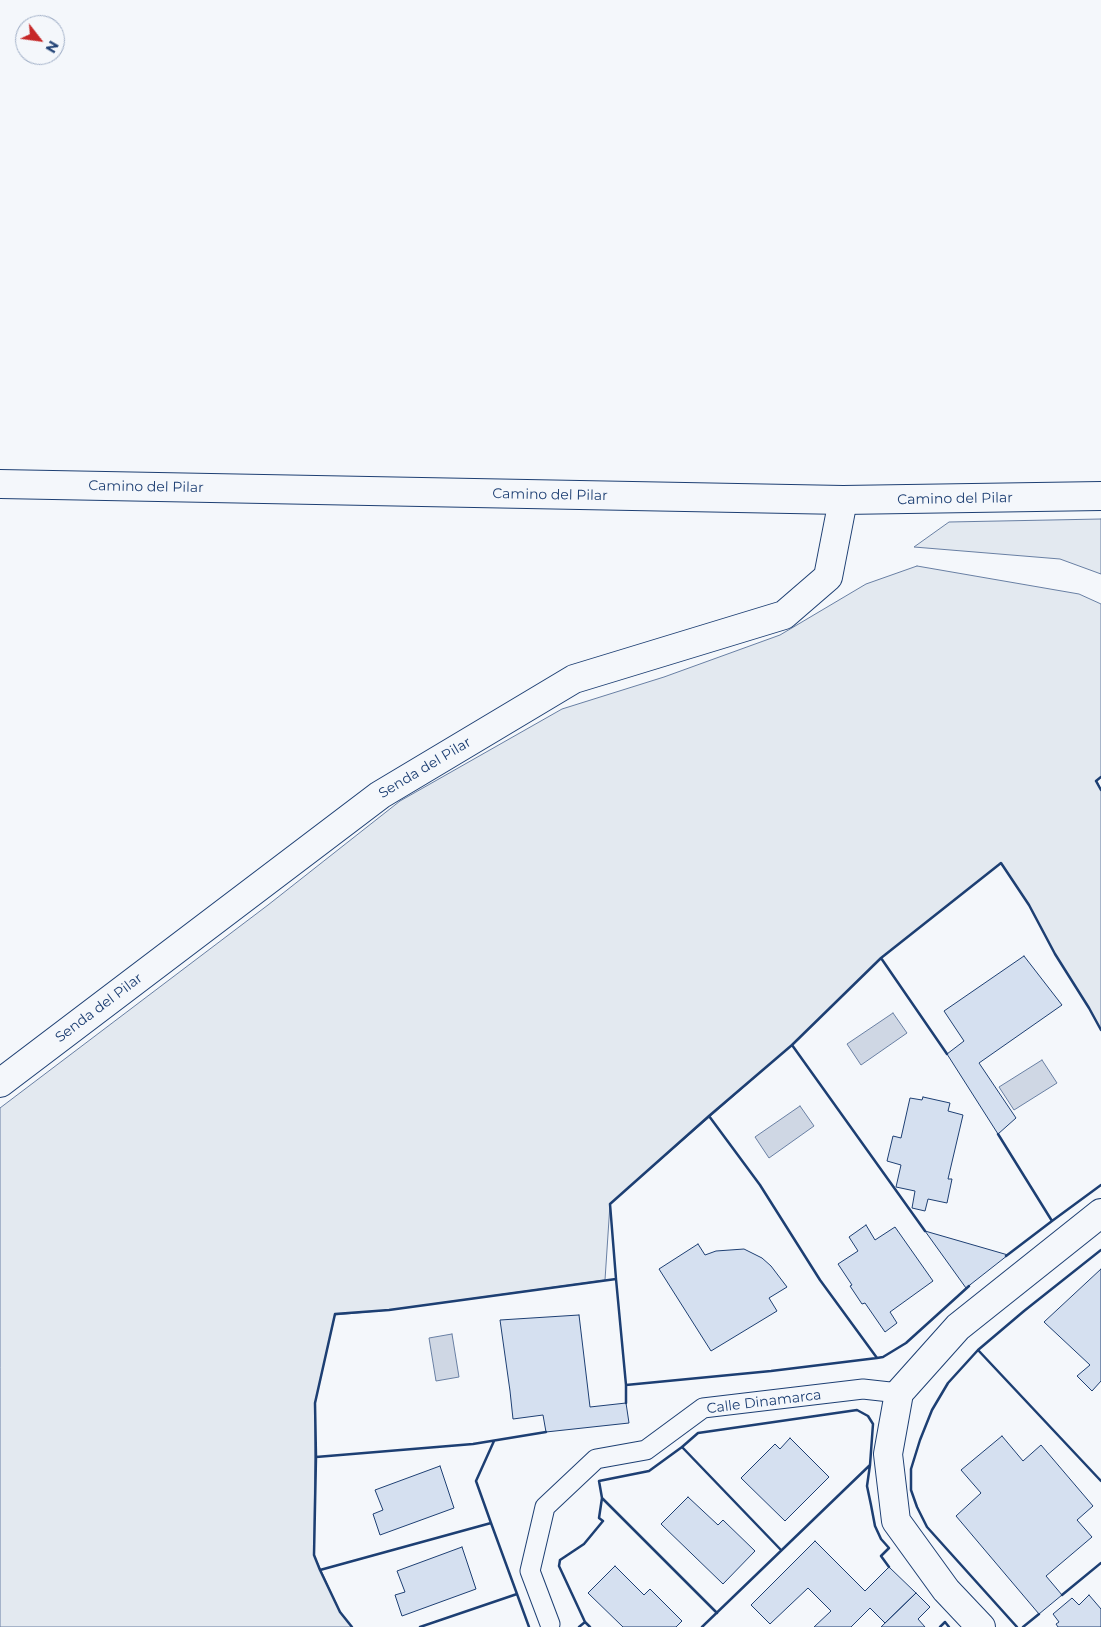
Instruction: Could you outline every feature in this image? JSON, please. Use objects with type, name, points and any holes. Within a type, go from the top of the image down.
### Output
[{"type":"street","name":"Camino del Pilar","points":[[0,484],[843,500],[1101,496]]},
{"type":"street","name":"Senda del Pilar","points":[[0,1083],[380,795],[574,679],[784,615],[828,576],[843,500]]},
{"type":"street","points":[[981,1627],[946,1590],[896,1521],[888,1454],[899,1393],[958,1327],[1101,1213]]},
{"type":"lane","name":"Calle Dinamarca","points":[[550,1624],[530,1571],[545,1507],[596,1459],[646,1450],[703,1408],[863,1389],[899,1393]]},
{"type":"shaded area","points":[[1101,519],[1101,574],[1060,559],[914,547],[949,522]]},
{"type":"shaded area","points":[[917,566],[1079,594],[1101,604],[1101,777],[1097,781],[1101,790],[1101,1030],[1055,954],[1029,905],[1001,863],[881,958],[792,1045],[610,1204],[605,1280],[389,1310],[335,1315],[315,1403],[314,1555],[340,1612],[352,1627],[0,1627],[0,1108],[268,905],[400,801],[562,709],[664,677],[780,635],[866,584]]},
{"type":"shaded area","points":[[893,1013],[907,1033],[861,1065],[847,1044]]},
{"type":"shaded area","points":[[1042,1060],[1057,1083],[1014,1110],[999,1087]]},
{"type":"shaded area","points":[[800,1106],[814,1126],[769,1158],[755,1137]]},
{"type":"shaded area","points":[[452,1334],[459,1377],[436,1381],[429,1338]]},
{"type":"building","points":[[1024,956],[1062,1005],[979,1063],[1016,1118],[998,1134],[947,1054],[964,1041],[944,1011]]},
{"type":"building","points":[[923,1097],[950,1103],[948,1111],[963,1115],[948,1179],[952,1179],[947,1203],[928,1199],[925,1211],[912,1208],[915,1191],[896,1187],[901,1165],[887,1161],[893,1136],[901,1138],[910,1098],[922,1100]]},
{"type":"building","points":[[866,1225],[875,1240],[895,1227],[933,1281],[890,1312],[897,1323],[885,1332],[865,1303],[862,1304],[838,1264],[858,1251],[849,1237]]},
{"type":"building","points":[[925,1231],[1008,1255],[966,1288]]},
{"type":"building","points":[[698,1244],[705,1255],[716,1251],[744,1249],[762,1258],[771,1266],[787,1287],[769,1298],[777,1311],[711,1351],[659,1269]]},
{"type":"building","points":[[1101,1269],[1101,1381],[1092,1391],[1077,1376],[1090,1365],[1044,1322]]},
{"type":"building","points":[[579,1315],[590,1407],[626,1403],[629,1423],[546,1432],[543,1415],[513,1419],[500,1320]]},
{"type":"building","points":[[1002,1436],[1023,1461],[1041,1445],[1093,1506],[1077,1520],[1092,1537],[1046,1576],[1062,1595],[1039,1614],[956,1516],[981,1493],[961,1470]]},
{"type":"building","points":[[790,1438],[829,1477],[785,1521],[741,1478],[775,1444],[780,1449]]},
{"type":"building","points":[[440,1466],[454,1508],[380,1535],[373,1514],[383,1510],[375,1490]]},
{"type":"building","points":[[688,1497],[718,1525],[723,1520],[755,1551],[723,1584],[661,1524]]},
{"type":"building","points":[[815,1541],[865,1591],[889,1567],[916,1593],[885,1623],[870,1608],[851,1627],[814,1627],[831,1611],[808,1588],[770,1624],[751,1605]]},
{"type":"building","points":[[462,1547],[476,1589],[402,1616],[395,1595],[405,1592],[397,1571]]},
{"type":"building","points":[[615,1566],[644,1595],[650,1589],[682,1621],[676,1627],[623,1627],[588,1593]]},
{"type":"building","points":[[916,1593],[930,1607],[918,1619],[925,1627],[881,1627]]},
{"type":"building","points":[[1089,1595],[1101,1609],[1101,1627],[1058,1627],[1056,1624],[1059,1622],[1053,1614],[1072,1598],[1079,1605]]},
{"type":"wall","points":[[1101,777],[1096,781],[1101,790]]},
{"type":"wall","points":[[881,958],[1001,863],[1029,905],[1055,954],[1101,1030]]},
{"type":"wall","points":[[792,1045],[881,958],[947,1054]]},
{"type":"wall","points":[[709,1116],[792,1045],[925,1231]]},
{"type":"wall","points":[[616,1279],[610,1204],[709,1116],[760,1185],[820,1280],[877,1358],[771,1371],[626,1385]]},
{"type":"wall","points":[[998,1134],[1052,1221],[1006,1256]]},
{"type":"wall","points":[[1052,1221],[1101,1185]]},
{"type":"wall","points":[[1101,1250],[978,1350],[1101,1481]]},
{"type":"wall","points":[[316,1457],[315,1403],[335,1314],[389,1310],[616,1279],[626,1403]]},
{"type":"wall","points":[[877,1358],[883,1357],[906,1343],[969,1286]]},
{"type":"wall","points":[[978,1350],[948,1383],[932,1410],[911,1469],[911,1490],[927,1527],[1017,1627]]},
{"type":"wall","points":[[781,1550],[682,1447],[698,1433],[857,1410],[868,1416],[873,1424],[870,1465]]},
{"type":"wall","points":[[320,1570],[314,1555],[316,1457],[473,1444],[546,1432]]},
{"type":"wall","points":[[491,1523],[476,1481],[494,1441]]},
{"type":"wall","points":[[682,1447],[649,1471],[599,1481],[602,1498],[717,1613]]},
{"type":"wall","points":[[702,1627],[870,1465],[867,1486],[875,1526],[881,1539],[889,1548],[881,1556],[889,1567]]},
{"type":"wall","points":[[590,1627],[585,1622],[559,1566],[560,1560],[584,1544],[603,1521],[599,1518],[602,1498]]},
{"type":"wall","points":[[352,1627],[340,1612],[320,1570],[491,1523],[517,1594]]},
{"type":"wall","points":[[1062,1595],[1101,1563]]},
{"type":"wall","points":[[420,1627],[517,1594],[529,1627]]},
{"type":"wall","points":[[1023,1627],[1039,1614]]},
{"type":"wall","points":[[579,1627],[585,1622]]},
{"type":"wall","points":[[940,1627],[945,1622],[949,1627]]}]
